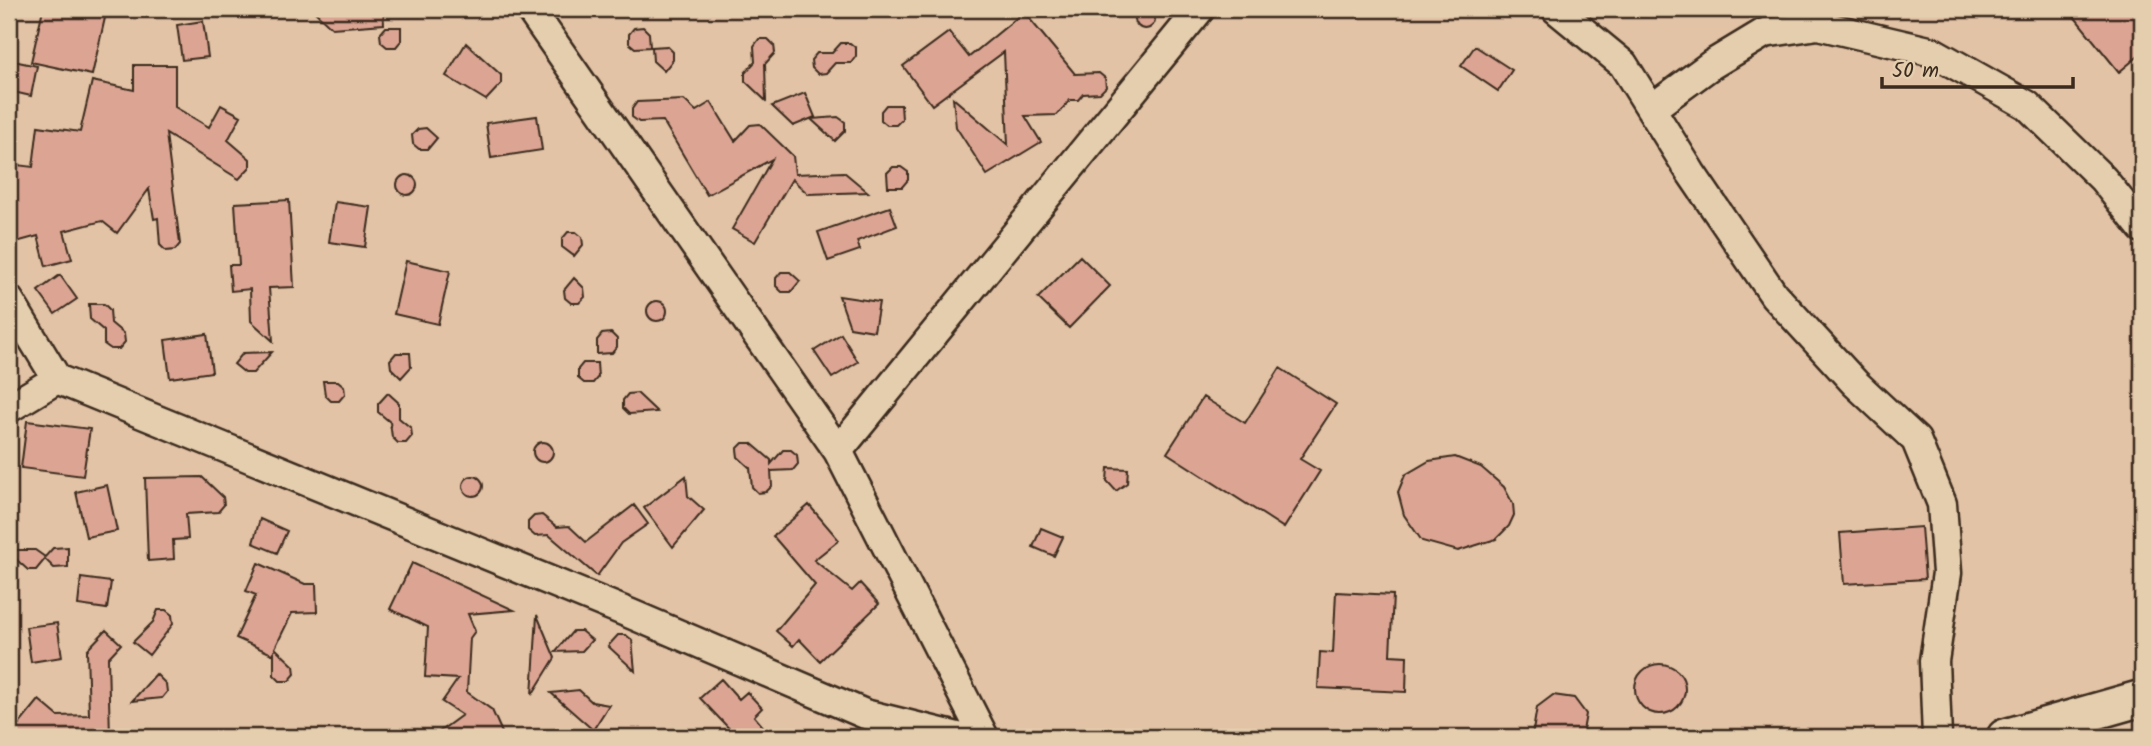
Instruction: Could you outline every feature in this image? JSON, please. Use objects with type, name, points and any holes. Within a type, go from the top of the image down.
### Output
[{"type":"main road","points":[[2005,737],[2142,698]]},
{"type":"street","points":[[530,9],[838,452],[984,737]]},
{"type":"street","points":[[838,452],[1200,9]]},
{"type":"street","points":[[1556,9],[1623,64],[1774,295],[1855,383],[1916,440],[1942,504],[1947,573],[1934,661],[1937,737]]},
{"type":"street","points":[[1650,109],[1712,65],[1764,33],[1818,25],[1933,52],[2027,105],[2103,179],[2142,228]]},
{"type":"street","points":[[9,300],[57,379],[631,614],[865,714],[958,737]]},
{"type":"street","points":[[9,408],[57,379]]},
{"type":"building","points":[[43,9],[107,9],[92,75],[31,62]]},
{"type":"building","points":[[312,9],[383,9],[384,24],[332,28]]},
{"type":"building","points":[[1141,9],[1149,9],[1155,19],[1149,29],[1141,29],[1135,23],[1135,15]]},
{"type":"building","points":[[2068,9],[2134,9],[2142,19],[2142,53],[2119,72]]},
{"type":"building","points":[[1024,12],[1075,74],[1099,73],[1105,78],[1106,87],[1100,93],[1083,94],[1078,100],[1070,100],[1057,115],[1025,116],[1041,142],[987,175],[956,127],[953,98],[1008,145],[1004,52],[932,105],[903,66],[949,32],[969,57]]},
{"type":"building","points":[[203,21],[208,57],[182,60],[177,25]]},
{"type":"building","points":[[386,27],[401,27],[401,41],[396,47],[387,47],[381,42],[380,34]]},
{"type":"building","points":[[643,27],[649,33],[650,47],[635,48],[629,43],[629,34],[634,28]]},
{"type":"building","points":[[759,39],[768,39],[774,45],[775,53],[765,64],[766,101],[745,81],[745,73],[755,62],[754,46]]},
{"type":"building","points":[[466,43],[501,75],[501,84],[486,100],[446,76]]},
{"type":"building","points":[[841,43],[850,43],[856,48],[856,56],[851,63],[835,63],[826,73],[818,74],[812,68],[811,60],[817,53],[832,53]]},
{"type":"building","points":[[667,46],[673,52],[673,60],[664,71],[653,61],[652,47]]},
{"type":"building","points":[[1475,46],[1512,70],[1498,91],[1461,66]]},
{"type":"building","points":[[9,60],[37,66],[31,96],[9,91]]},
{"type":"building","points":[[134,65],[175,65],[175,107],[209,127],[221,105],[241,116],[228,140],[250,159],[250,167],[239,179],[166,134],[180,244],[175,250],[166,251],[160,245],[158,218],[154,219],[149,189],[117,233],[102,221],[64,231],[72,259],[46,266],[38,236],[9,244],[9,164],[33,167],[38,126],[80,132],[92,81],[134,90]]},
{"type":"building","points":[[805,93],[815,117],[793,126],[772,106]]},
{"type":"building","points":[[684,100],[696,111],[711,102],[735,141],[750,125],[760,124],[793,156],[795,174],[844,172],[868,192],[808,194],[792,179],[755,242],[732,229],[772,159],[707,195],[663,121],[639,122],[632,117],[632,109],[637,102]]},
{"type":"building","points":[[886,105],[901,105],[902,119],[896,125],[887,125],[881,120],[881,111]]},
{"type":"building","points":[[537,116],[542,150],[491,158],[486,123]]},
{"type":"building","points":[[838,117],[845,122],[845,131],[835,141],[811,119]]},
{"type":"building","points":[[426,128],[437,138],[428,149],[419,149],[413,144],[412,135],[418,129]]},
{"type":"building","points":[[893,167],[901,167],[908,172],[908,180],[902,187],[888,187],[887,173]]},
{"type":"building","points":[[403,175],[411,175],[417,185],[411,195],[403,195],[397,189],[397,181]]},
{"type":"building","points":[[289,200],[294,287],[269,288],[273,341],[251,321],[250,289],[231,291],[229,265],[239,265],[235,203]]},
{"type":"building","points":[[335,202],[371,207],[365,247],[329,242]]},
{"type":"building","points":[[890,207],[897,226],[857,241],[860,250],[828,261],[818,232]]},
{"type":"building","points":[[568,232],[576,232],[582,237],[583,245],[574,256],[562,247],[562,239]]},
{"type":"building","points":[[1080,256],[1110,286],[1069,328],[1038,298]]},
{"type":"building","points":[[406,261],[450,271],[438,324],[394,314]]},
{"type":"building","points":[[781,272],[790,272],[800,281],[791,292],[782,292],[776,286],[776,278]]},
{"type":"building","points":[[60,275],[77,299],[55,314],[38,291]]},
{"type":"building","points":[[574,278],[584,288],[585,297],[579,303],[571,303],[565,298],[564,290]]},
{"type":"building","points":[[839,296],[879,302],[874,331],[850,327]]},
{"type":"building","points":[[653,301],[661,301],[667,311],[661,321],[653,321],[647,315],[647,307]]},
{"type":"building","points":[[89,304],[104,304],[110,310],[111,323],[124,334],[125,342],[119,349],[111,349],[104,344],[104,331],[90,319]]},
{"type":"building","points":[[611,333],[617,339],[617,347],[612,353],[597,354],[597,340],[602,334]]},
{"type":"building","points":[[207,334],[212,372],[170,378],[165,340]]},
{"type":"building","points":[[841,334],[858,362],[832,378],[814,351]]},
{"type":"building","points":[[272,352],[253,373],[245,373],[234,364],[243,353]]},
{"type":"building","points":[[396,353],[410,353],[411,367],[401,378],[391,368],[390,360]]},
{"type":"building","points":[[583,363],[597,363],[598,377],[593,383],[584,383],[578,378],[578,369]]},
{"type":"building","points":[[1280,368],[1336,404],[1300,459],[1320,471],[1284,528],[1167,453],[1203,397],[1245,423]]},
{"type":"building","points":[[323,381],[338,381],[344,386],[345,394],[339,401],[331,401],[325,395]]},
{"type":"building","points":[[388,393],[399,403],[399,418],[411,428],[412,436],[406,443],[398,443],[392,437],[390,422],[378,412],[378,404]]},
{"type":"building","points":[[637,393],[657,412],[629,414],[623,408],[623,400],[628,394]]},
{"type":"building","points":[[27,421],[90,429],[83,476],[21,468]]},
{"type":"building","points":[[539,442],[547,442],[553,452],[547,462],[539,462],[533,456],[533,448]]},
{"type":"building","points":[[743,443],[751,443],[771,460],[771,464],[783,450],[791,450],[797,455],[798,464],[793,470],[771,471],[772,486],[766,492],[758,493],[752,487],[750,468],[738,457],[737,449]]},
{"type":"building","points":[[1455,457],[1481,467],[1504,487],[1513,504],[1514,515],[1509,526],[1496,539],[1458,551],[1422,541],[1404,515],[1398,492],[1405,475],[1429,461]]},
{"type":"building","points":[[1108,468],[1128,469],[1127,483],[1116,491],[1107,481]]},
{"type":"building","points":[[469,476],[477,476],[483,486],[477,496],[469,496],[463,490],[463,482]]},
{"type":"building","points":[[686,476],[688,496],[704,510],[673,547],[644,508]]},
{"type":"building","points":[[202,477],[223,497],[224,505],[218,512],[186,514],[188,539],[173,540],[174,559],[148,561],[145,478]]},
{"type":"building","points":[[107,485],[117,531],[86,537],[76,492]]},
{"type":"building","points":[[634,505],[648,524],[621,543],[597,576],[549,535],[535,536],[528,530],[528,522],[534,516],[542,515],[557,527],[569,526],[586,542]]},
{"type":"building","points":[[809,505],[839,540],[814,560],[852,591],[860,583],[879,604],[820,661],[799,639],[793,646],[776,631],[815,585],[773,536]]},
{"type":"building","points":[[260,519],[287,531],[277,553],[253,543]]},
{"type":"building","points":[[1921,527],[1925,579],[1844,584],[1840,533]]},
{"type":"building","points":[[1041,528],[1063,537],[1054,556],[1033,547]]},
{"type":"building","points":[[68,547],[68,567],[54,568],[45,559],[36,570],[28,570],[9,553],[9,550],[35,550],[45,557],[53,548]]},
{"type":"building","points":[[258,563],[305,584],[316,584],[317,612],[292,613],[275,648],[294,666],[295,674],[289,681],[280,681],[274,675],[274,652],[272,654],[236,638],[256,595],[246,591]]},
{"type":"building","points":[[412,563],[514,610],[468,614],[475,631],[470,638],[467,692],[492,710],[504,737],[432,737],[462,715],[442,702],[458,679],[425,677],[428,627],[390,609]]},
{"type":"building","points":[[81,578],[111,582],[107,609],[78,605]]},
{"type":"building","points":[[1336,592],[1393,595],[1390,655],[1407,656],[1406,692],[1318,688],[1320,652],[1333,653]]},
{"type":"building","points":[[158,610],[166,610],[172,615],[173,624],[149,655],[133,642],[153,622]]},
{"type":"building","points":[[537,615],[555,658],[532,695]]},
{"type":"building","points":[[57,623],[62,657],[31,662],[26,627]]},
{"type":"building","points":[[106,630],[121,644],[108,658],[110,737],[9,737],[39,700],[58,716],[89,715],[87,650]]},
{"type":"building","points":[[573,631],[581,631],[592,640],[582,651],[555,652]]},
{"type":"building","points":[[618,635],[626,635],[632,640],[635,671],[608,646]]},
{"type":"building","points":[[1650,665],[1670,665],[1684,679],[1684,699],[1670,713],[1650,713],[1636,699],[1636,679]]},
{"type":"building","points":[[156,674],[166,684],[167,692],[162,698],[132,701]]},
{"type":"building","points":[[721,679],[739,699],[747,692],[762,708],[754,716],[772,737],[737,737],[700,698]]},
{"type":"building","points":[[579,690],[592,702],[609,705],[593,730],[551,693]]},
{"type":"building","points":[[1553,695],[1574,698],[1586,714],[1582,737],[1532,737],[1537,707]]}]
